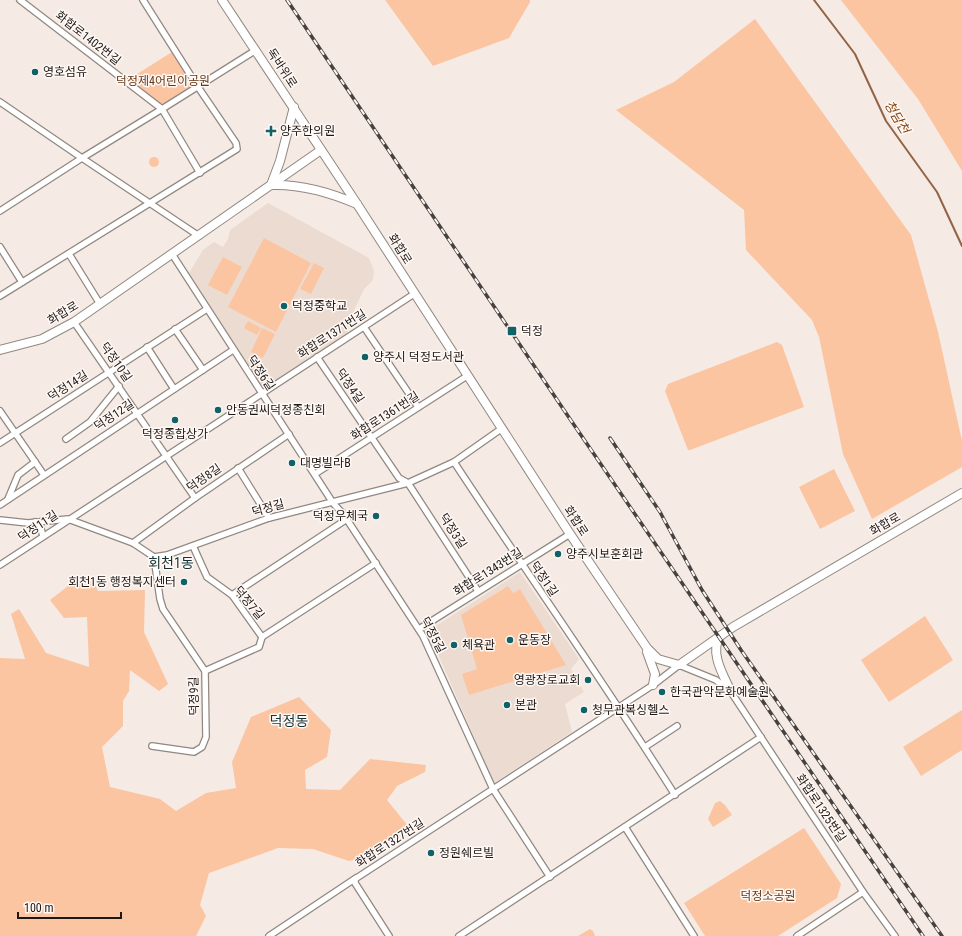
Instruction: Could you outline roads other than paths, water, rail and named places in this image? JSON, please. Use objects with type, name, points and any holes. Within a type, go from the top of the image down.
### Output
[{"type":"main road","name":"독바위로","points":[[222,0],[321,150]]},
{"type":"main road","points":[[294,107],[280,161],[271,185],[290,184],[325,191],[357,204]]},
{"type":"main road","name":"화합로","points":[[0,350],[42,339],[74,322],[321,150],[570,534],[644,644],[658,659],[679,665],[733,627],[962,492]]},
{"type":"main road","points":[[720,636],[717,642],[716,655],[731,692]]},
{"type":"main road","points":[[644,644],[655,674],[653,684]]},
{"type":"street","name":"화합로1402번길","points":[[20,0],[162,109],[200,173]]},
{"type":"street","points":[[0,296],[236,151],[238,147],[143,0]]},
{"type":"street","points":[[0,211],[82,158],[256,50]]},
{"type":"street","points":[[0,102],[199,236]]},
{"type":"street","points":[[0,247],[22,282]]},
{"type":"street","points":[[69,254],[100,304]]},
{"type":"street","name":"덕정6길","points":[[172,254],[333,503]]},
{"type":"street","name":"화합로1371번길","points":[[262,393],[414,294]]},
{"type":"street","name":"덕정14길","points":[[0,443],[207,309]]},
{"type":"street","name":"덕정10길","points":[[74,322],[195,498]]},
{"type":"street","points":[[364,327],[418,407]]},
{"type":"street","points":[[176,329],[202,370]]},
{"type":"street","points":[[147,347],[174,389]]},
{"type":"street","name":"덕정12길","points":[[0,505],[233,350]]},
{"type":"street","name":"덕정4길","points":[[317,357],[372,436],[399,478],[408,483]]},
{"type":"street","name":"화합로1361번길","points":[[315,474],[467,376]]},
{"type":"street","name":"덕정12길","points":[[66,439],[90,422],[119,386]]},
{"type":"street","points":[[68,519],[262,393]]},
{"type":"street","points":[[0,411],[44,475]]},
{"type":"street","name":"덕정길","points":[[154,557],[170,554],[269,518],[408,483],[454,462],[501,429]]},
{"type":"street","name":"덕정8길","points":[[133,543],[195,498],[289,434]]},
{"type":"street","points":[[8,500],[18,475],[35,462]]},
{"type":"street","name":"덕정1길","points":[[454,462],[521,564],[619,706]]},
{"type":"street","points":[[238,468],[269,518]]},
{"type":"street","name":"덕정3길","points":[[408,483],[478,591]]},
{"type":"street","name":"덕정5길","points":[[333,503],[347,519],[419,629],[493,788]]},
{"type":"street","points":[[0,520],[35,522],[68,519],[133,543],[154,557]]},
{"type":"street","name":"덕정11길","points":[[0,565],[68,519]]},
{"type":"street","points":[[232,595],[347,519]]},
{"type":"street","points":[[35,522],[41,529],[43,536]]},
{"type":"street","name":"화합로1343번길","points":[[419,629],[570,534]]},
{"type":"street","name":"덕정7길","points":[[193,546],[207,577],[232,595],[262,637]]},
{"type":"street","name":"덕정9길","points":[[152,746],[192,752],[198,751],[202,747],[206,737],[205,670],[163,609],[160,599],[154,557]]},
{"type":"street","points":[[205,670],[259,647],[262,637],[376,564]]},
{"type":"street","name":"화합로1325번길","points":[[679,665],[716,680],[731,692],[863,892],[895,936]]},
{"type":"street","name":"화합로","points":[[660,679],[679,665]]},
{"type":"street","name":"화합로1327번길","points":[[389,936],[355,883],[356,878],[660,679]]},
{"type":"street","points":[[619,706],[675,795]]},
{"type":"street","points":[[645,747],[677,726]]},
{"type":"street","points":[[459,936],[675,795],[760,737]]},
{"type":"street","points":[[493,788],[550,877]]},
{"type":"street","points":[[625,827],[694,936]]},
{"type":"street","points":[[269,936],[356,878]]},
{"type":"street","points":[[796,936],[863,892]]},
{"type":"waterway","name":"청담천","points":[[814,0],[855,54],[886,121],[937,192],[962,246]]},
{"type":"railway","points":[[287,0],[570,419],[923,936]]},
{"type":"railway","points":[[610,438],[660,512],[702,590],[741,650],[942,936]]},
{"type":"place","name":"영호섬유","points":[[35,72]]},
{"type":"place","name":"양주한의원","points":[[271,131]]},
{"type":"place","name":"덕정중학교","points":[[284,306]]},
{"type":"place","name":"덕정","points":[[512,331]]},
{"type":"place","name":"양주시 덕정도서관","points":[[365,357]]},
{"type":"place","name":"안동권씨덕정종친회","points":[[218,410]]},
{"type":"place","name":"덕정종합상가","points":[[175,420]]},
{"type":"place","name":"대명빌라B","points":[[292,463]]},
{"type":"place","name":"덕정우체국","points":[[376,516]]},
{"type":"place","name":"양주시보훈회관","points":[[558,554]]},
{"type":"place","name":"회천1동 행정복지센터","points":[[184,582]]},
{"type":"place","name":"운동장","points":[[510,640]]},
{"type":"place","name":"체육관","points":[[454,645]]},
{"type":"place","name":"영광장로교회","points":[[588,680]]},
{"type":"place","name":"한국관악문화예술원","points":[[662,692]]},
{"type":"place","name":"본관","points":[[507,705]]},
{"type":"place","name":"청무관복싱헬스","points":[[584,710]]},
{"type":"place","name":"정원쉐르빌","points":[[431,853]]},
{"type":"district","name":"회천1동","points":[[171,563]]},
{"type":"district","name":"덕정동","points":[[289,721]]},
{"type":"park label","name":"덕정제4어린이공원","points":[[163,81]]},
{"type":"park label","name":"덕정소공원","points":[[768,896]]}]
